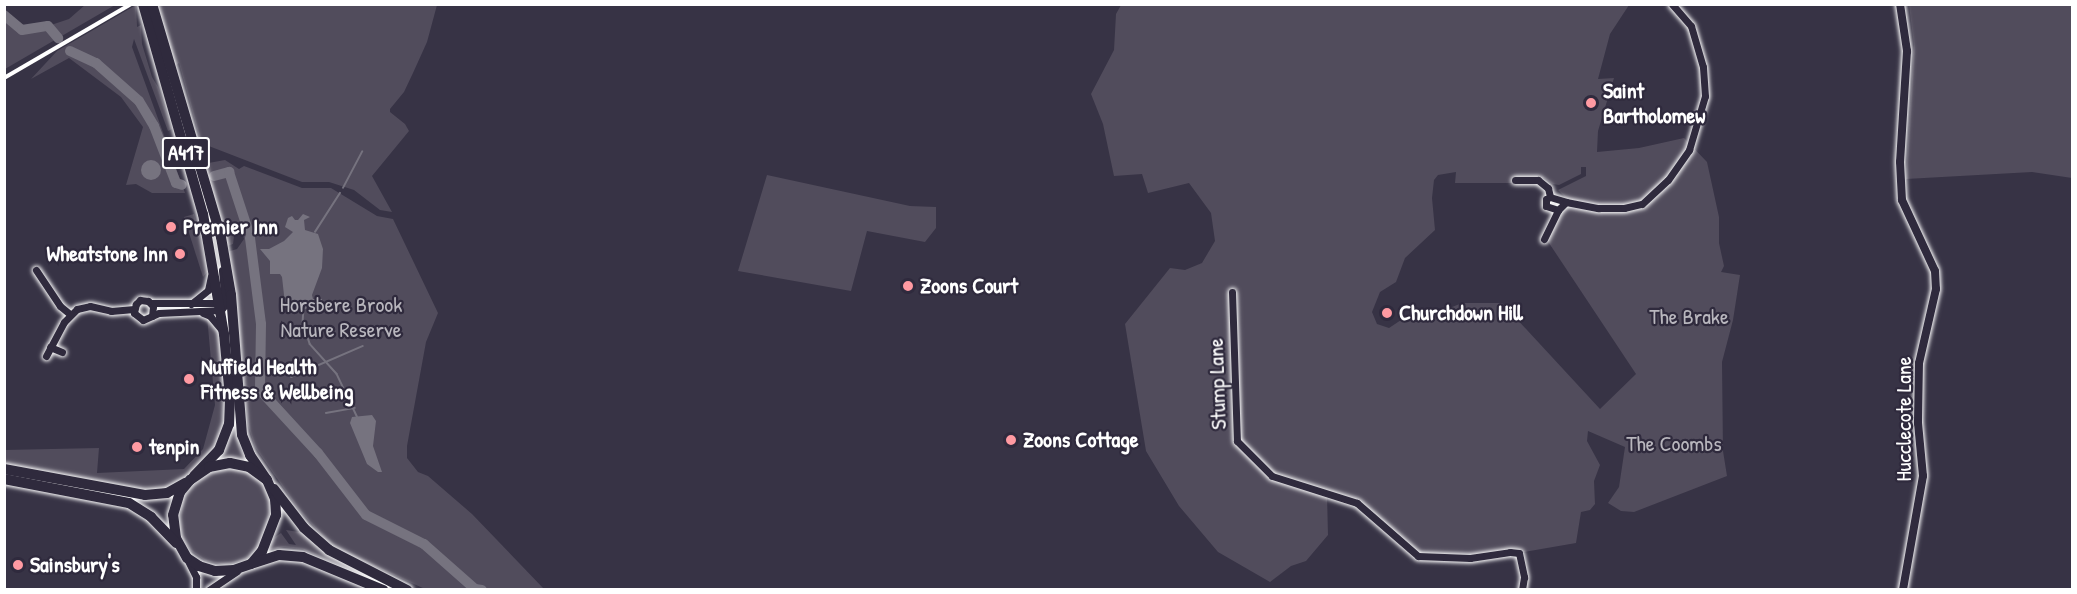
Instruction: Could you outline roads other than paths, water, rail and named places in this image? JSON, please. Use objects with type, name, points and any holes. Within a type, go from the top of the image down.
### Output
[{"type":"highway","name":"A417","points":[[143,4],[209,241],[224,308],[242,435],[267,481],[304,528],[329,550],[407,590]]},
{"type":"highway","name":"A417","points":[[4,469],[145,495],[167,493],[192,478],[219,450],[229,424],[230,398],[224,334],[222,244],[152,4]]},
{"type":"highway","points":[[246,566],[262,551],[276,516],[275,500],[267,481],[249,467],[230,463],[209,467],[192,478],[180,492],[173,515],[173,528],[186,558],[211,570],[246,566],[279,555],[303,556],[383,590]]},
{"type":"highway","points":[[4,479],[129,503],[151,518],[180,547]]},
{"type":"street","points":[[1558,210],[1546,206],[1546,200],[1555,196],[1566,202],[1598,208],[1624,208],[1642,204],[1668,180],[1689,150],[1705,96],[1703,67],[1691,26],[1672,4]]},
{"type":"street","name":"Hucclecote Lane","points":[[1900,4],[1907,51],[1901,138],[1902,200],[1935,271],[1936,289],[1918,363],[1918,423],[1923,476],[1903,590]]},
{"type":"street","points":[[1515,180],[1538,180],[1548,188],[1550,197]]},
{"type":"street","points":[[1544,238],[1558,210],[1566,202]]},
{"type":"street","points":[[191,304],[206,294],[211,284],[209,241]]},
{"type":"street","points":[[36,270],[60,306],[70,314]]},
{"type":"street","name":"Stump Lane","points":[[1232,292],[1237,441],[1272,476],[1357,503],[1418,556],[1470,558],[1510,552],[1519,553],[1524,577],[1522,590]]},
{"type":"street","points":[[134,309],[140,300],[152,303],[224,308]]},
{"type":"street","points":[[152,303],[154,310],[152,316]]},
{"type":"street","points":[[46,356],[70,314],[90,306],[111,311],[134,309]]},
{"type":"street","points":[[134,309],[139,319],[146,320],[152,316],[224,308]]},
{"type":"street","points":[[199,312],[210,316],[224,334]]},
{"type":"street","points":[[50,347],[62,352]]},
{"type":"street","points":[[186,558],[196,577],[196,590]]},
{"type":"street","points":[[209,590],[246,566]]},
{"type":"waterway","points":[[4,15],[22,30],[48,26],[58,38]]},
{"type":"waterway","points":[[70,51],[96,63],[139,101],[154,126],[176,183],[182,185]]},
{"type":"waterway","points":[[343,188],[362,152]]},
{"type":"waterway","points":[[214,176],[229,172],[248,230]]},
{"type":"waterway","points":[[315,232],[340,193]]},
{"type":"waterway","points":[[250,238],[261,324],[260,390],[318,453],[366,515],[424,544],[475,589],[482,590]]},
{"type":"waterway","points":[[304,309],[303,322],[310,344],[337,374],[357,416]]},
{"type":"waterway","points":[[291,377],[363,346]]},
{"type":"waterway","points":[[326,413],[355,408]]},
{"type":"railway","points":[[4,78],[131,4]]},
{"type":"place","name":"Saint Bartholomew","points":[[1591,103]]},
{"type":"place","name":"Premier Inn","points":[[171,227]]},
{"type":"place","name":"Wheatstone Inn","points":[[180,254]]},
{"type":"place","name":"Zoons Court","points":[[908,286]]},
{"type":"place","name":"Churchdown Hill","points":[[1387,313]]},
{"type":"place","name":"Nuffield Health Fitness & Wellbeing","points":[[189,379]]},
{"type":"place","name":"Zoons Cottage","points":[[1011,440]]},
{"type":"place","name":"tenpin","points":[[137,447]]},
{"type":"place","name":"Sainsbury's","points":[[18,565]]},
{"type":"park label","name":"Horsbere Brook Nature Reserve","points":[[341,316]]},
{"type":"park label","name":"The Brake","points":[[1689,317]]},
{"type":"park label","name":"The Coombs","points":[[1674,444]]}]
